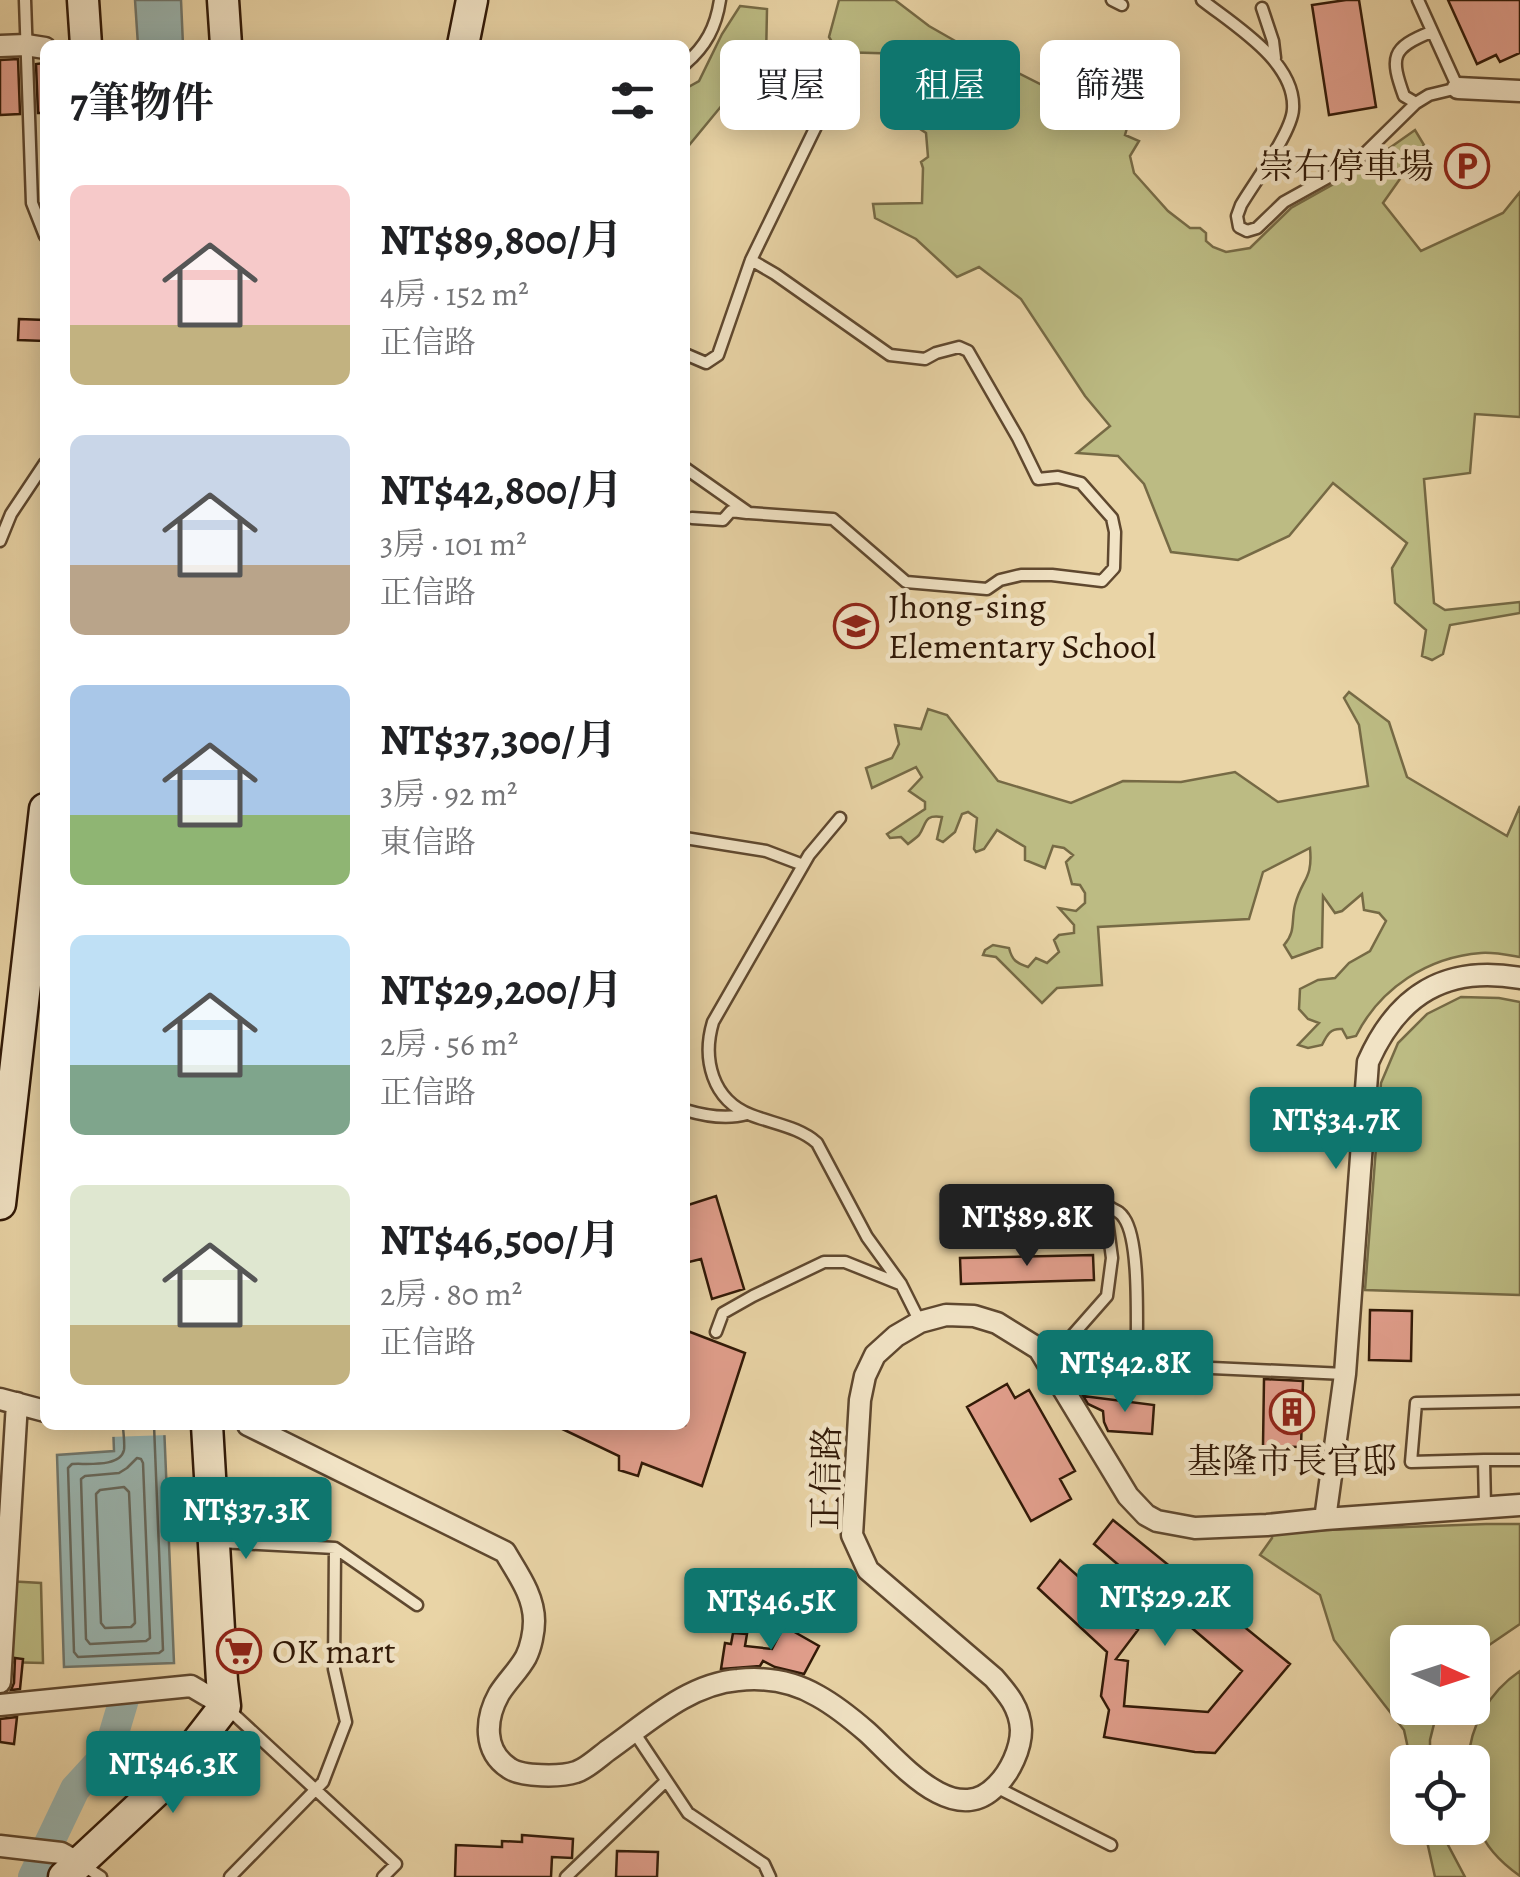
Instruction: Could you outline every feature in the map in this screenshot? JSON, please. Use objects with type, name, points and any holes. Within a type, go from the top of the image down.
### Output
[{"type":"main road","points":[[83,0],[86,40]]},
{"type":"main road","points":[[99,0],[100,40]]},
{"type":"main road","points":[[223,0],[226,40]]},
{"type":"main road","points":[[464,40],[472,0]]},
{"type":"main road","points":[[0,1204],[10,1035],[40,844]]},
{"type":"main road","points":[[76,1868],[167,1781],[225,1706],[207,1430]]},
{"type":"street","points":[[0,46],[35,46]]},
{"type":"street","points":[[1458,88],[1520,91]]},
{"type":"street","points":[[1325,1519],[1345,1374],[1368,1062],[1397,1014],[1432,986],[1476,974],[1520,978]]},
{"type":"street","name":"正信路","points":[[996,1786],[1015,1757],[1021,1737],[1020,1717],[1011,1697],[868,1570],[852,1535],[860,1400],[865,1376],[875,1355],[920,1322],[946,1315],[974,1316],[997,1323],[1039,1349],[1128,1496],[1146,1515],[1167,1524],[1195,1528],[1267,1525],[1520,1505]]},
{"type":"street","points":[[0,1682],[9,1401],[40,1410]]},
{"type":"street","points":[[258,1430],[504,1552],[528,1592],[534,1617],[527,1655],[499,1695],[488,1732],[492,1750],[512,1771],[530,1775],[577,1772],[679,1700],[736,1680],[787,1682],[817,1695],[845,1714],[913,1776],[942,1795],[971,1800],[988,1794],[996,1786]]},
{"type":"street","points":[[0,1705],[191,1686],[225,1706]]},
{"type":"street","points":[[0,1846],[33,1848],[76,1868]]},
{"type":"lane","points":[[25,0],[35,46],[32,203],[40,223]]},
{"type":"lane","points":[[690,60],[702,50],[717,22],[720,0]]},
{"type":"lane","points":[[1202,0],[1275,59],[1288,80],[1294,108],[1288,127],[1241,204],[1238,228],[1247,231],[1257,228],[1284,202],[1356,162],[1416,103],[1429,95],[1458,88],[1418,0]]},
{"type":"lane","points":[[1211,0],[1230,22]]},
{"type":"lane","points":[[1262,8],[1275,59]]},
{"type":"lane","points":[[1416,103],[1404,96],[1394,70],[1397,53],[1412,40],[1432,32]]},
{"type":"lane","points":[[690,356],[706,363],[718,355],[751,260],[814,130]]},
{"type":"lane","points":[[692,518],[723,520],[731,512],[833,520],[906,582],[986,589],[1020,574],[1102,582],[1114,568],[1112,518],[1081,483],[1058,477],[1038,478],[968,351],[959,347],[925,359],[890,355],[751,260]]},
{"type":"lane","points":[[0,540],[11,514],[40,470]]},
{"type":"lane","points":[[690,472],[749,514]]},
{"type":"lane","points":[[840,818],[803,865],[713,1022],[707,1044],[708,1062],[714,1080],[728,1100],[746,1114],[807,1134],[818,1143],[866,1238],[901,1284],[920,1322]]},
{"type":"lane","points":[[690,839],[766,852],[803,865]]},
{"type":"lane","points":[[690,1111],[733,1118],[746,1114]]},
{"type":"lane","points":[[1063,1346],[1107,1296],[1112,1258],[1106,1213],[1111,1208],[1125,1218],[1131,1233],[1137,1361]]},
{"type":"lane","points":[[716,1332],[723,1313],[824,1262],[845,1262],[901,1284]]},
{"type":"lane","points":[[1039,1349],[1063,1346],[1130,1358],[1146,1365],[1345,1374]]},
{"type":"lane","points":[[1520,1401],[1416,1403],[1411,1462],[1520,1460]]},
{"type":"lane","points":[[1484,1460],[1485,1507]]},
{"type":"lane","points":[[215,1542],[336,1548],[417,1605]]},
{"type":"lane","points":[[230,1877],[324,1782],[346,1722],[334,1669],[336,1548]]},
{"type":"lane","points":[[225,1706],[396,1864],[383,1877]]},
{"type":"lane","points":[[634,1732],[688,1813],[764,1864],[770,1877]]},
{"type":"lane","points":[[566,1877],[666,1781]]},
{"type":"lane","points":[[996,1786],[1111,1845]]},
{"type":"shaded area","points":[[839,0],[895,0],[954,40],[880,40],[880,53],[860,53],[860,40],[829,37]]},
{"type":"shaded area","points":[[740,6],[767,9],[766,40],[720,40],[720,108],[690,144],[690,86],[699,81],[722,34]]},
{"type":"shaded area","points":[[1020,74],[1040,84],[1040,130],[1126,130],[1125,135],[1139,141],[1130,156],[1134,173],[1168,211],[1190,228],[1200,228],[1206,233],[1206,241],[1226,252],[1250,248],[1291,208],[1357,171],[1415,130],[1424,145],[1383,203],[1421,251],[1503,213],[1520,192],[1520,417],[1475,414],[1470,473],[1424,479],[1434,603],[1445,610],[1520,602],[1520,613],[1450,625],[1443,654],[1432,660],[1422,656],[1426,630],[1395,603],[1392,568],[1407,543],[1333,483],[1289,536],[1238,560],[1171,552],[1144,484],[1118,456],[1077,453],[1110,426],[1085,396],[1021,299],[979,267],[957,277],[916,239],[875,218],[873,204],[922,203],[921,162],[928,157],[926,133],[922,130],[1020,130]]},
{"type":"shaded area","points":[[1349,692],[1389,722],[1407,777],[1507,836],[1520,806],[1520,957],[1481,953],[1424,968],[1378,1003],[1356,1036],[1347,1038],[1342,1029],[1335,1030],[1322,1045],[1308,1048],[1298,1045],[1319,1023],[1308,1019],[1299,1009],[1300,989],[1318,980],[1335,978],[1349,963],[1370,951],[1386,921],[1379,913],[1364,910],[1362,894],[1335,913],[1323,896],[1322,947],[1292,958],[1284,945],[1308,873],[1310,848],[1263,872],[1249,919],[1098,927],[1102,985],[1057,988],[1042,1003],[996,957],[983,955],[993,945],[1009,948],[1015,961],[1028,967],[1036,958],[1047,963],[1059,952],[1054,940],[1059,935],[1074,933],[1074,925],[1059,908],[1076,911],[1085,903],[1085,893],[1080,885],[1072,884],[1066,862],[1073,855],[1053,846],[1045,868],[1025,860],[1025,847],[997,830],[984,849],[976,852],[977,818],[968,812],[962,814],[955,832],[943,842],[937,839],[942,817],[936,816],[928,818],[919,835],[908,844],[901,837],[890,838],[887,834],[925,809],[925,802],[909,791],[922,777],[916,767],[872,788],[866,768],[892,758],[899,744],[895,725],[921,729],[928,709],[947,715],[998,781],[1071,803],[1123,781],[1181,782],[1235,772],[1278,802],[1368,786],[1359,725],[1344,698]]},
{"type":"shaded area","points":[[1461,997],[1520,1002],[1520,1295],[1365,1290],[1381,1083],[1398,1043],[1427,1014]]},
{"type":"shaded area","points":[[1520,1524],[1520,1624],[1490,1644],[1490,1625],[1390,1625],[1390,1712],[1334,1640],[1320,1595],[1260,1555],[1272,1532]]},
{"type":"shaded area","points":[[6,1581],[41,1583],[43,1663],[1,1662]]},
{"type":"shaded area","points":[[1520,1671],[1520,1876],[1488,1845],[1490,1745],[1471,1745],[1476,1725],[1490,1725],[1490,1700]]},
{"type":"shaded area","points":[[1400,1725],[1434,1725],[1430,1745],[1407,1745]]},
{"type":"shaded area","points":[[1428,1845],[1448,1845],[1465,1877],[1435,1877]]},
{"type":"water","points":[[135,0],[181,0],[183,40],[138,40]]},
{"type":"water","points":[[113,1430],[164,1430],[174,1663],[64,1667],[57,1455],[114,1451]]},
{"type":"pier","points":[[108,1430],[169,1430],[169,1435],[109,1437]]},
{"type":"building","points":[[1359,0],[1376,107],[1329,115],[1312,5]]},
{"type":"building","points":[[1448,0],[1520,0],[1520,53],[1500,62],[1496,55],[1477,64]]},
{"type":"building","points":[[18,59],[20,114],[0,115],[0,60]]},
{"type":"building","points":[[36,64],[40,64],[40,113],[38,113]]},
{"type":"building","points":[[19,319],[40,320],[40,341],[18,340]]},
{"type":"building","points":[[716,1196],[744,1289],[712,1299],[701,1259],[690,1262],[690,1204]]},
{"type":"building","points":[[1093,1255],[1094,1280],[961,1284],[960,1258]]},
{"type":"building","points":[[1370,1310],[1412,1311],[1411,1361],[1369,1360]]},
{"type":"building","points":[[690,1332],[745,1353],[702,1486],[642,1463],[638,1476],[619,1470],[619,1456],[564,1430],[690,1430]]},
{"type":"building","name":"基隆市長官邸","points":[[1264,1379],[1303,1381],[1301,1447],[1263,1446]]},
{"type":"building","points":[[1007,1384],[1015,1398],[1029,1390],[1075,1471],[1060,1479],[1071,1499],[1031,1521],[967,1407]]},
{"type":"building","points":[[1083,1396],[1154,1405],[1152,1434],[1108,1431],[1103,1411],[1088,1404]]},
{"type":"building","points":[[1113,1520],[1290,1664],[1215,1753],[1104,1737],[1109,1710],[1101,1696],[1107,1652],[1038,1588],[1060,1560],[1138,1630],[1116,1659],[1128,1661],[1124,1706],[1208,1712],[1242,1671],[1094,1544]]},
{"type":"building","points":[[784,1626],[819,1646],[804,1674],[763,1661],[760,1666],[721,1669],[725,1643],[731,1644],[733,1633],[747,1634],[745,1646],[772,1649]]},
{"type":"building","points":[[15,1658],[23,1659],[20,1689],[11,1690],[14,1683]]},
{"type":"building","points":[[17,1717],[14,1744],[0,1742],[0,1719]]},
{"type":"building","points":[[144,1738],[162,1757],[135,1786],[115,1765]]},
{"type":"building","points":[[522,1835],[573,1839],[572,1858],[552,1857],[551,1877],[455,1877],[456,1845],[502,1847],[502,1841],[522,1842]]},
{"type":"building","points":[[617,1851],[658,1852],[657,1877],[616,1877]]},
{"type":"waterway","points":[[33,1877],[75,1789],[108,1753],[125,1696]]},
{"type":"place","name":"崇右停車場","points":[[1467,166]]},
{"type":"place","name":"Jhong-sing Elementary School","points":[[856,626]]},
{"type":"place","name":"基隆市長官邸","points":[[1292,1412]]},
{"type":"place","name":"OK mart","points":[[239,1651]]}]
